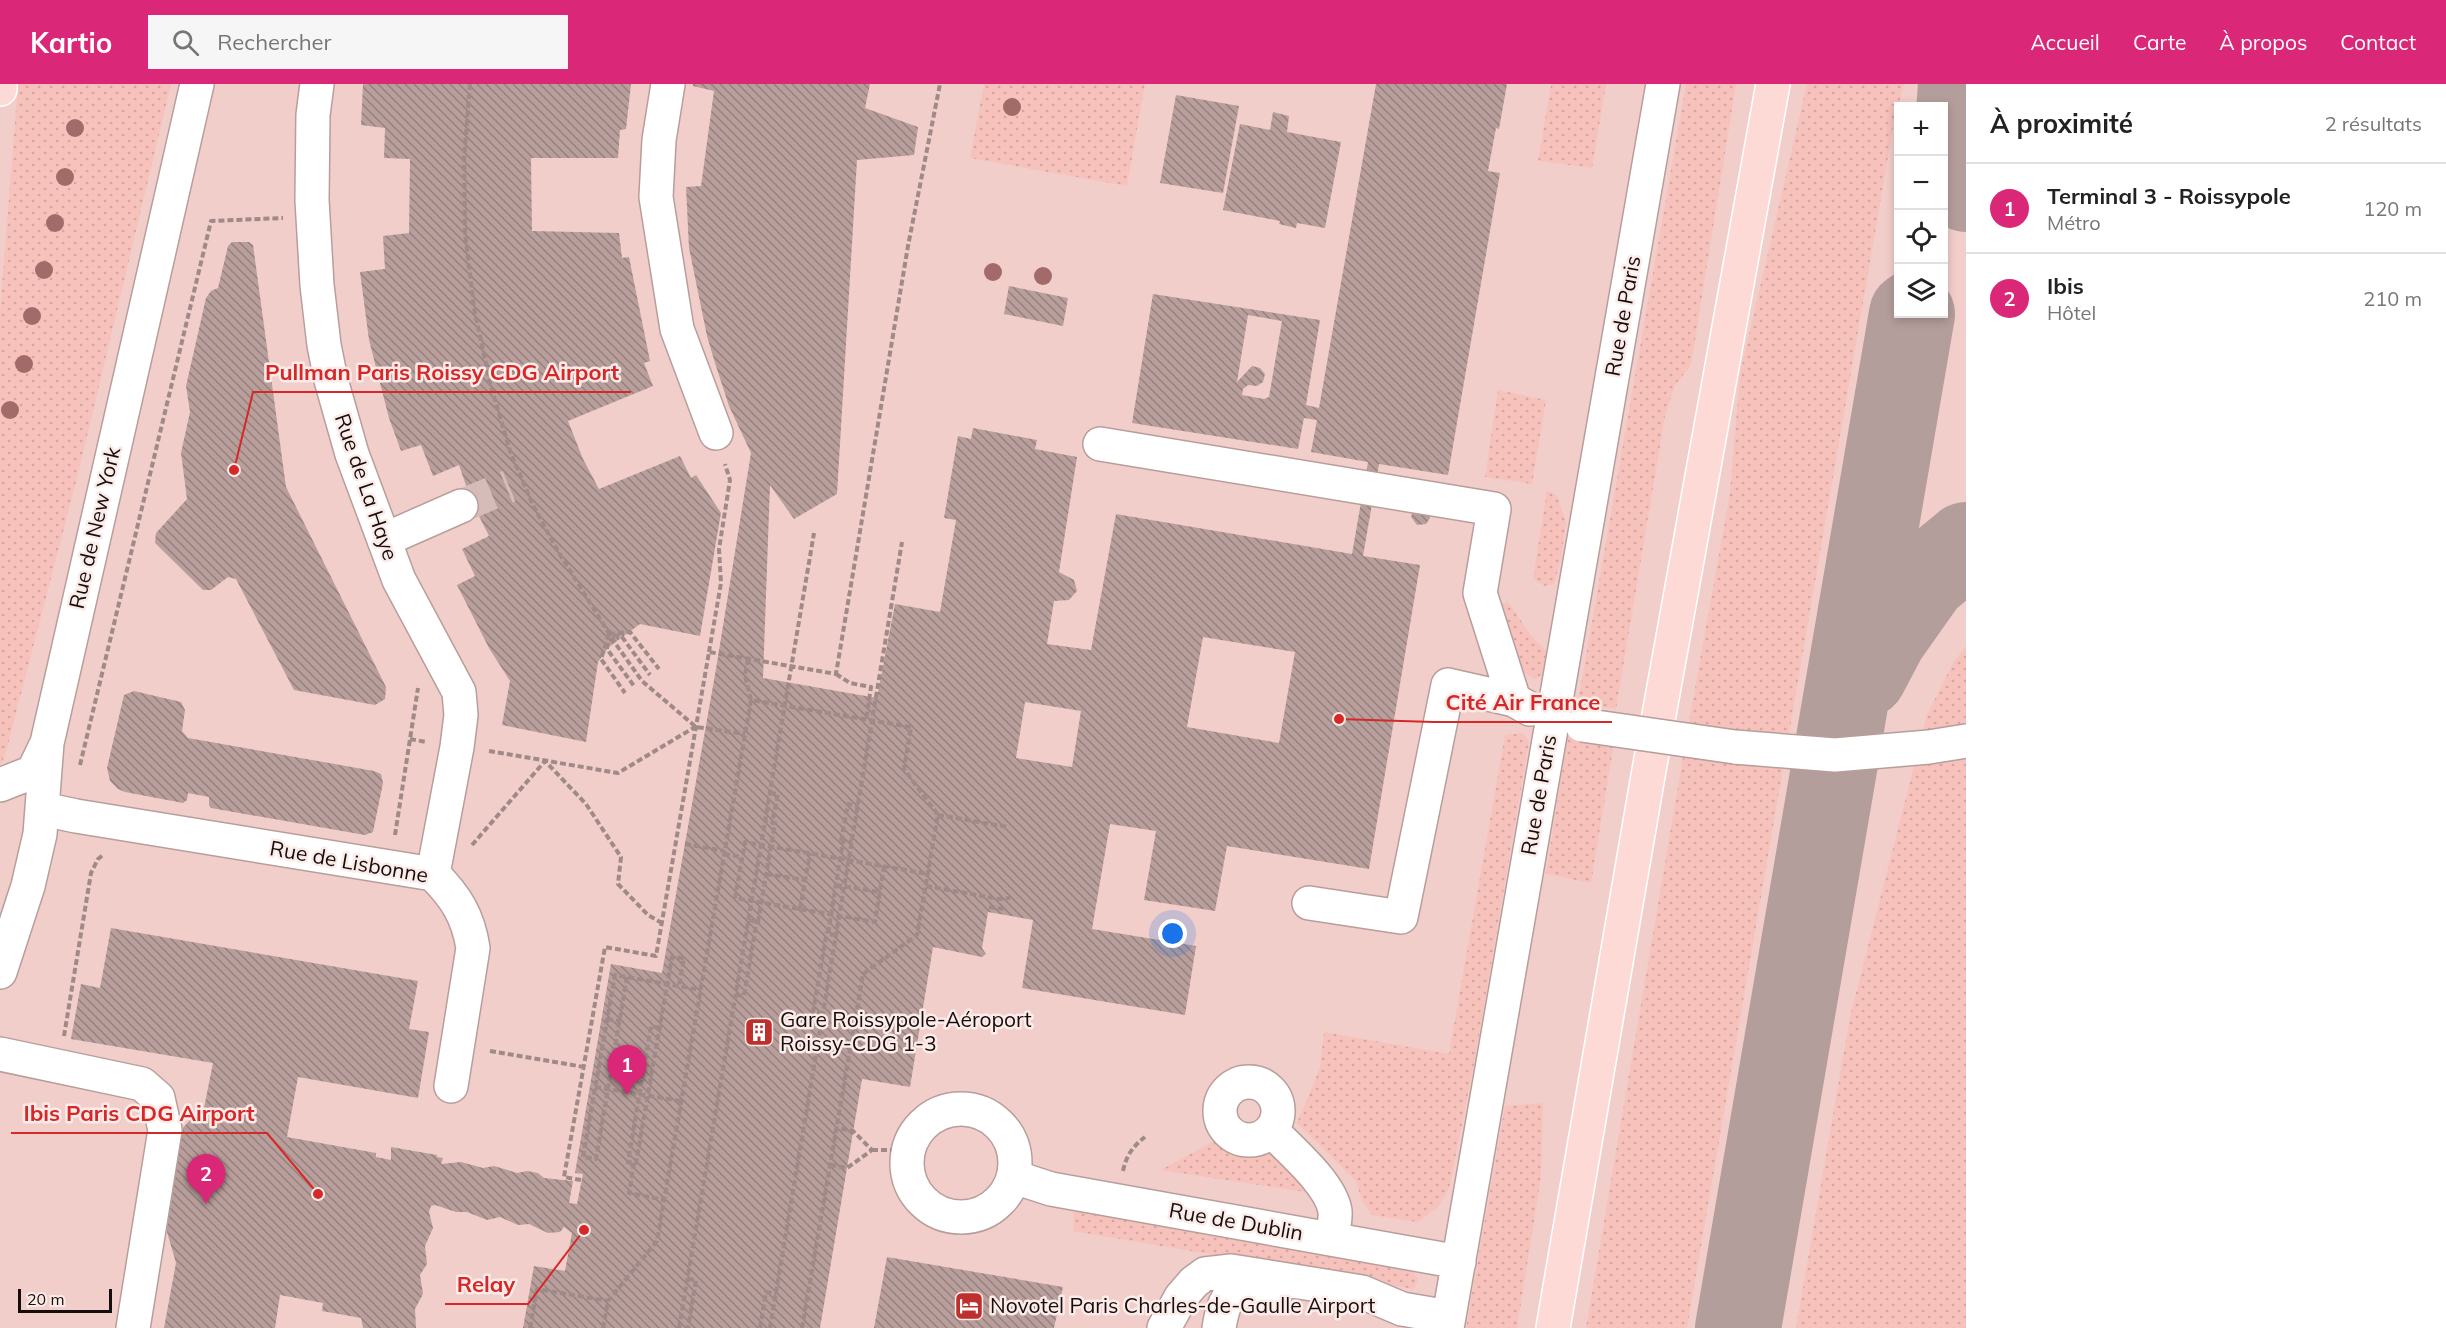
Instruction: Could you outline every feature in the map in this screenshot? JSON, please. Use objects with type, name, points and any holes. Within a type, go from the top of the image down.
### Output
[{"type":"main road","points":[[0,84],[0,89]]},
{"type":"main road","points":[[1553,1328],[1641,815],[1773,84]]},
{"type":"street","name":"Rue de New York","points":[[0,972],[28,886],[43,809],[47,743],[197,84]]},
{"type":"street","name":"Rue de La Haye","points":[[317,84],[313,115],[312,200],[316,285],[329,371],[352,454],[399,580],[459,693],[461,715],[437,878]]},
{"type":"street","points":[[668,84],[659,140],[656,197],[678,329],[716,433]]},
{"type":"street","name":"Rue de Paris","points":[[1448,1323],[1567,723],[1663,84]]},
{"type":"street","points":[[1100,444],[1494,509],[1479,593],[1514,700]]},
{"type":"street","points":[[384,540],[461,506]]},
{"type":"street","points":[[1309,903],[1401,917],[1448,685],[1514,700],[1567,723],[1735,747],[1835,755],[1929,747],[1966,741]]},
{"type":"street","points":[[0,785],[33,772],[47,743]]},
{"type":"street","name":"Rue de Lisbonne","points":[[43,809],[437,878],[455,898],[470,926],[473,948],[451,1086]]},
{"type":"street","points":[[0,1054],[142,1084],[158,1098],[165,1130],[133,1328]]},
{"type":"street","points":[[958,1109],[975,1110],[990,1117],[1008,1136],[1012,1143],[1015,1160],[1014,1177],[1007,1192],[996,1206],[981,1214],[964,1218],[948,1216],[932,1210],[919,1198],[910,1183],[906,1167],[908,1150],[915,1134],[926,1121],[941,1112],[958,1109]]},
{"type":"street","points":[[1271,1130],[1323,1185],[1332,1199],[1335,1213],[1331,1239]]},
{"type":"street","name":"Rue de Dublin","points":[[1014,1177],[1051,1189],[1459,1262]]},
{"type":"street","points":[[1164,1328],[1181,1297],[1194,1282],[1217,1271],[1245,1272],[1362,1292],[1402,1309],[1448,1323]]},
{"type":"street","points":[[1219,1328],[1223,1306],[1228,1298],[1242,1290],[1357,1309],[1402,1309]]},
{"type":"path","points":[[470,84],[464,158],[465,233],[474,308],[489,383],[510,452],[532,503],[562,557],[609,634],[642,681],[696,727],[745,734]]},
{"type":"path","points":[[836,674],[908,246],[940,84]]},
{"type":"path","points":[[80,767],[210,221],[289,218],[312,200]]},
{"type":"path","points":[[581,1180],[564,1177],[605,947],[656,956],[721,583],[719,549],[730,480]]},
{"type":"path","points":[[679,1328],[814,533]]},
{"type":"path","points":[[770,1328],[902,542]]},
{"type":"path","points":[[609,634],[630,632],[659,669]]},
{"type":"path","points":[[609,634],[622,637],[650,675]]},
{"type":"path","points":[[609,634],[607,649],[634,686]]},
{"type":"path","points":[[609,634],[601,659],[625,693]]},
{"type":"path","points":[[710,652],[836,674],[850,683],[871,687],[866,720]]},
{"type":"path","points":[[603,1328],[608,1301],[657,1241],[751,700],[746,675],[748,659]]},
{"type":"path","points":[[751,700],[911,728],[904,769],[938,815],[1008,827]]},
{"type":"path","points":[[410,739],[618,773],[696,727]]},
{"type":"path","points":[[437,878],[546,761]]},
{"type":"path","points":[[546,761],[586,804],[621,857],[618,884],[648,915],[662,923]]},
{"type":"path","points":[[769,846],[778,794],[770,793]]},
{"type":"path","points":[[839,858],[848,804],[858,806]]},
{"type":"path","points":[[802,1328],[863,974],[918,935],[938,815]]},
{"type":"path","points":[[748,920],[758,922],[775,824],[765,822]]},
{"type":"path","points":[[836,935],[828,933],[843,841],[852,842]]},
{"type":"path","points":[[884,866],[875,922],[735,898],[745,842],[839,858],[884,866],[928,874]]},
{"type":"path","points":[[685,844],[742,857]]},
{"type":"path","points":[[59,1066],[91,873],[98,860],[107,851],[97,847]]},
{"type":"path","points":[[800,909],[810,853]]},
{"type":"path","points":[[766,874],[805,880]]},
{"type":"path","points":[[836,885],[879,892]]},
{"type":"path","points":[[926,886],[999,899],[1010,898]]},
{"type":"path","points":[[736,995],[744,996],[760,902]]},
{"type":"path","points":[[989,907],[1005,909]]},
{"type":"path","points":[[823,1014],[813,1012],[830,914]]},
{"type":"path","points":[[664,1200],[629,1193],[672,957],[684,958],[679,986]]},
{"type":"path","points":[[627,977],[596,1159],[583,1157],[615,975],[627,977],[679,986],[701,990]]},
{"type":"path","points":[[607,1019],[620,1021]]},
{"type":"path","points":[[634,1163],[628,1162],[651,1026],[659,1028]]},
{"type":"path","points":[[457,1045],[584,1067]]},
{"type":"path","points":[[595,1087],[681,1101]]},
{"type":"path","points":[[837,1128],[853,1131],[872,1150]]},
{"type":"path","points":[[1118,1201],[1128,1155],[1134,1145],[1145,1137]]},
{"type":"path","points":[[830,1165],[847,1168],[872,1150],[908,1150]]},
{"type":"path","points":[[687,1279],[696,1280],[688,1328]]},
{"type":"path","points":[[530,1328],[537,1289],[608,1301]]},
{"type":"path","points":[[760,1328],[766,1292],[776,1294]]},
{"type":"shaded area","points":[[0,84],[1966,84],[1966,1328],[0,1328]]},
{"type":"shaded area","points":[[18,84],[171,84],[78,474],[8,744],[0,764],[0,311]]},
{"type":"shaded area","points":[[984,84],[1145,84],[1127,186],[970,158]]},
{"type":"shaded area","points":[[1551,84],[1606,84],[1592,168],[1538,161]]},
{"type":"shaded area","points":[[1686,84],[1736,84],[1691,365],[1675,385],[1665,416],[1616,709],[1578,702]]},
{"type":"shaded area","points":[[1807,84],[1904,84],[1899,102],[1894,102],[1894,122],[1687,1328],[1586,1328],[1730,493],[1740,374]]},
{"type":"shaded area","points":[[1498,390],[1546,400],[1532,484],[1485,477]]},
{"type":"shaded area","points":[[1547,491],[1557,495],[1566,522],[1561,559],[1554,584],[1545,586],[1533,579]]},
{"type":"shaded area","points":[[1508,602],[1530,634],[1547,652],[1548,662],[1544,675],[1534,679],[1506,658],[1498,606]]},
{"type":"shaded area","points":[[1966,646],[1966,1328],[1796,1328],[1850,1017],[1927,715],[1954,661]]},
{"type":"shaded area","points":[[1522,733],[1529,741],[1475,1059],[1449,1189],[1438,1207],[1418,1222],[1372,1215],[1362,1201],[1356,1181],[1297,1123],[1320,1068],[1324,1032],[1449,1054],[1505,735]]},
{"type":"shaded area","points":[[1568,735],[1614,743],[1591,883],[1546,874]]},
{"type":"shaded area","points":[[1543,1103],[1541,1177],[1517,1328],[1466,1328],[1505,1106]]},
{"type":"shaded area","points":[[1214,1141],[1243,1153],[1275,1153],[1312,1193],[1161,1170]]},
{"type":"shaded area","points":[[1074,1211],[1412,1271],[1418,1279],[1414,1289],[1073,1231]]},
{"type":"building","points":[[363,84],[631,84],[626,129],[620,130],[618,158],[531,158],[532,231],[619,233],[622,258],[629,257],[650,361],[644,363],[653,386],[568,421],[583,459],[599,489],[680,456],[691,478],[696,475],[721,513],[700,636],[640,624],[609,647],[598,662],[586,742],[502,725],[510,681],[489,648],[457,585],[475,576],[462,549],[489,536],[471,500],[459,465],[433,476],[421,445],[401,451],[389,418],[369,340],[360,272],[385,269],[383,236],[409,233],[410,159],[384,158],[385,128],[361,125]]},
{"type":"building","points":[[693,84],[870,84],[865,108],[918,127],[914,155],[857,160],[837,494],[794,519],[770,485],[763,678],[877,698],[895,604],[940,612],[956,520],[944,518],[958,436],[971,439],[973,428],[1037,440],[1035,449],[1077,457],[1059,572],[1074,580],[1077,591],[1069,600],[1054,601],[1047,644],[1091,650],[1116,514],[1352,554],[1368,462],[1311,452],[1317,420],[1304,418],[1298,449],[1132,423],[1153,294],[1320,320],[1306,405],[1319,408],[1376,84],[1507,84],[1488,171],[1500,173],[1448,475],[1379,464],[1363,556],[1420,565],[1369,869],[1227,846],[1215,911],[1144,900],[1156,831],[1110,824],[1092,929],[1196,946],[1185,1015],[1022,988],[1033,920],[988,912],[982,948],[986,954],[982,957],[933,947],[910,1087],[862,1079],[820,1328],[523,1328],[534,1266],[565,1271],[572,1233],[564,1227],[560,1232],[548,1233],[529,1224],[518,1225],[500,1217],[487,1220],[467,1212],[456,1212],[435,1205],[431,1206],[429,1212],[433,1228],[425,1246],[427,1264],[420,1275],[423,1294],[415,1309],[416,1328],[363,1328],[361,1318],[322,1311],[323,1303],[280,1295],[275,1328],[164,1328],[176,1263],[167,1232],[162,1177],[179,1132],[190,1120],[203,1113],[213,1063],[71,1039],[81,984],[100,988],[111,928],[418,981],[409,1029],[429,1032],[418,1098],[298,1077],[287,1137],[376,1153],[376,1157],[391,1160],[391,1147],[437,1155],[443,1158],[441,1164],[461,1162],[483,1168],[494,1166],[517,1173],[527,1171],[538,1173],[544,1178],[573,1181],[569,1203],[577,1204],[583,1174],[575,1173],[611,964],[662,973],[716,669],[751,453],[729,406],[715,363],[707,336],[689,248],[686,187],[701,186],[714,91],[693,86]],"holes":[[[1248,315],[1282,321],[1269,397],[1264,399],[1242,395],[1243,389],[1248,385],[1257,386],[1263,382],[1265,374],[1260,368],[1252,366],[1237,382]],[[1203,637],[1295,652],[1279,743],[1187,727]],[[1025,702],[1081,711],[1072,767],[1016,758]]]},
{"type":"building","points":[[1176,95],[1239,106],[1223,193],[1160,183]]},
{"type":"building","points":[[1273,112],[1289,116],[1287,132],[1341,142],[1325,228],[1297,223],[1296,228],[1279,224],[1280,221],[1223,210],[1240,124],[1270,130]]},
{"type":"building","points":[[232,242],[249,242],[253,245],[286,487],[386,687],[385,699],[375,705],[294,690],[236,579],[228,577],[211,590],[203,590],[155,543],[156,533],[187,499],[181,453],[190,412],[186,386],[206,298],[211,291],[218,288],[228,246]]},
{"type":"building","points":[[1009,286],[1068,298],[1063,326],[1004,314]]},
{"type":"building","points":[[1413,511],[1429,512],[1430,518],[1426,524],[1417,525],[1411,517]]},
{"type":"building","points":[[134,691],[181,702],[185,710],[182,731],[188,738],[381,774],[383,783],[373,832],[365,835],[211,808],[209,797],[188,793],[187,800],[183,803],[118,789],[110,781],[107,768],[124,695]]},
{"type":"building","name":"Novotel Paris Charles-de-Gaulle Airport","points":[[887,1257],[1063,1287],[1054,1328],[874,1328]]},
{"type":"taxiway","points":[[1961,84],[1957,142],[1966,189]]},
{"type":"taxiway","points":[[1738,1328],[1911,318]]},
{"type":"taxiway","points":[[1864,675],[1884,637],[1925,579],[1966,545]]},
{"type":"tunnel","points":[[461,506],[509,486]]},
{"type":"place","name":"Pullman Paris Roissy CDG Airport","points":[[234,470]]},
{"type":"place","name":"Cité Air France","points":[[1339,719]]},
{"type":"place","name":"Gare Roissypole-Aéroport Roissy-CDG 1-3","points":[[759,1032]]},
{"type":"place","name":"Terminal 3 - Roissypole","points":[[627,1095]]},
{"type":"place","name":"Ibis Paris CDG Airport","points":[[318,1194]]},
{"type":"place","name":"Ibis","points":[[206,1204]]},
{"type":"place","name":"Relay","points":[[584,1230]]},
{"type":"place","name":"Novotel Paris Charles-de-Gaulle Airport","points":[[969,1306]]}]
